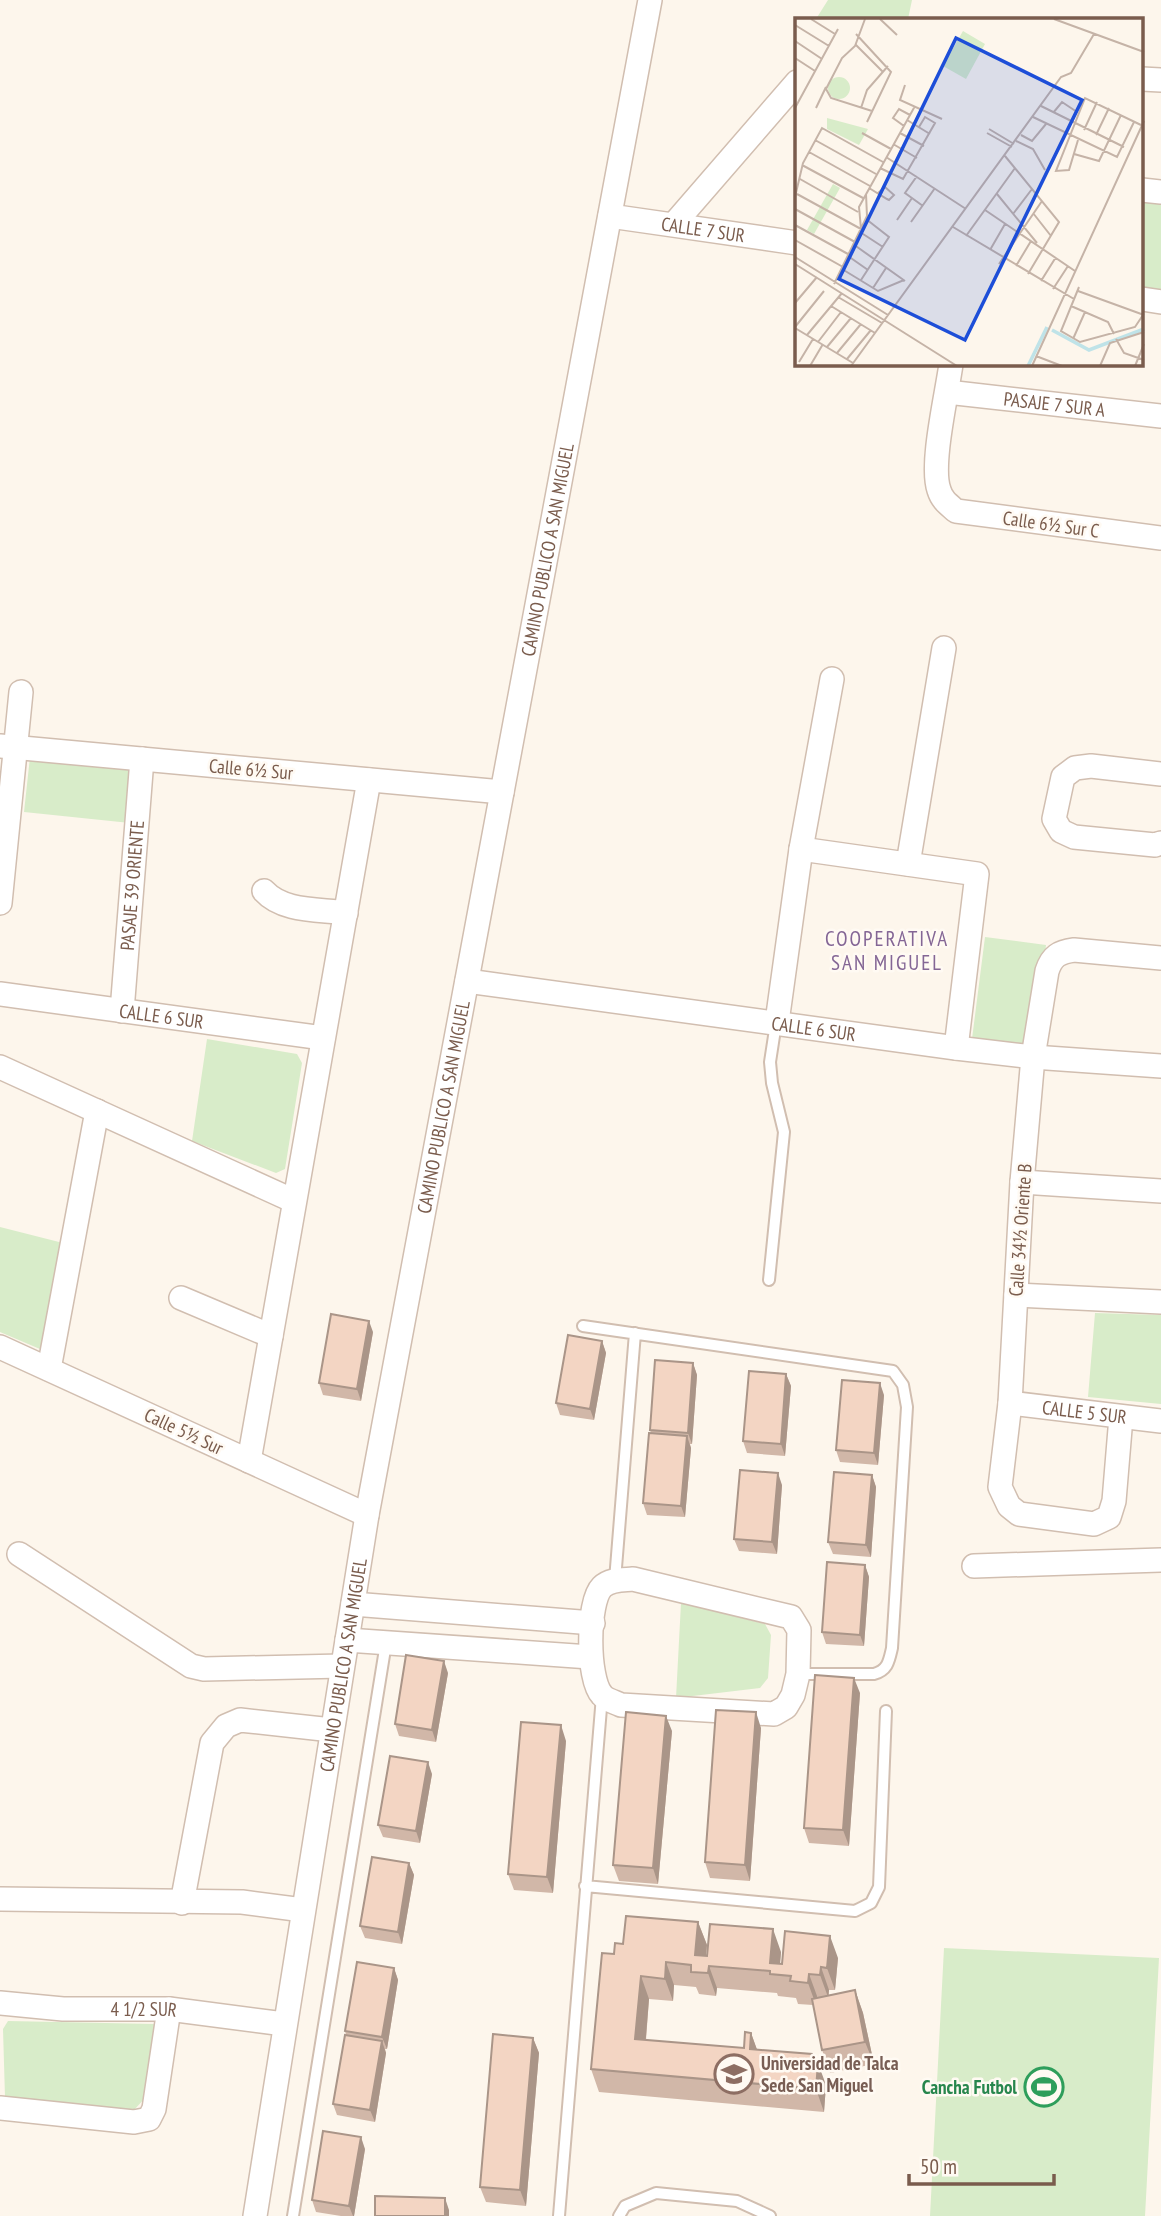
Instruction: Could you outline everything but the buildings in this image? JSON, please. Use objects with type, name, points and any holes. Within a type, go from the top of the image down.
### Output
[{"type":"street","name":"CAMINO PUBLICO A SAN MIGUEL","points":[[255,2216],[367,1515],[650,0]]},
{"type":"street","points":[[674,224],[795,84]]},
{"type":"street","name":"CALLE 7 SUR","points":[[610,216],[795,243]]},
{"type":"street","points":[[947,392],[951,366]]},
{"type":"street","name":"PASAJE 7 SUR A","points":[[947,392],[1161,416]]},
{"type":"street","name":"Calle 6½ Sur C","points":[[947,392],[935,471],[944,501],[956,511],[1161,538]]},
{"type":"street","points":[[908,864],[944,648]]},
{"type":"street","points":[[777,1022],[801,849],[832,679]]},
{"type":"street","points":[[0,903],[8,747],[21,692]]},
{"type":"street","name":"Calle 6½ Sur","points":[[8,747],[502,792]]},
{"type":"street","name":"PASAJE 39 ORIENTE","points":[[122,1011],[142,759]]},
{"type":"street","points":[[1161,774],[1091,766],[1075,768],[1063,777],[1054,818],[1061,831],[1074,837],[1155,845],[1161,843]]},
{"type":"street","points":[[249,1461],[369,780]]},
{"type":"street","points":[[801,849],[977,874],[956,1048]]},
{"type":"street","points":[[264,891],[275,901],[289,906],[345,913]]},
{"type":"street","name":"Calle 34½ Oriente B","points":[[1121,1417],[1114,1501],[1109,1517],[1094,1524],[1019,1514],[1009,1506],[1000,1487],[1010,1404],[1022,1182],[1033,1057],[1047,971],[1051,960],[1061,952],[1074,950],[1161,958]]},
{"type":"street","name":"CALLE 6 SUR","points":[[467,981],[956,1048],[1033,1057],[1161,1066]]},
{"type":"street","name":"CALLE 6 SUR","points":[[0,995],[323,1038]]},
{"type":"street","points":[[0,1067],[294,1201]]},
{"type":"street","points":[[49,1369],[97,1111]]},
{"type":"street","points":[[1022,1182],[1161,1191]]},
{"type":"street","points":[[1016,1294],[1161,1302]]},
{"type":"street","points":[[181,1298],[271,1336]]},
{"type":"street","name":"Calle 5½ Sur","points":[[0,1347],[367,1515]]},
{"type":"street","name":"CALLE 5 SUR","points":[[1010,1404],[1161,1421]]},
{"type":"street","points":[[19,1554],[191,1666],[204,1669],[342,1666]]},
{"type":"street","points":[[974,1566],[1161,1560]]},
{"type":"street","points":[[633,1579],[791,1617],[799,1630],[798,1674],[793,1695],[786,1707],[774,1714],[621,1705],[602,1696],[595,1682],[590,1657],[595,1604],[601,1588],[615,1580],[633,1579]]},
{"type":"street","points":[[353,1604],[593,1623]]},
{"type":"street","points":[[347,1640],[590,1657]]},
{"type":"street","points":[[182,1903],[212,1743],[226,1726],[240,1720],[332,1730]]},
{"type":"street","points":[[0,1899],[242,1902],[303,1910]]},
{"type":"street","name":"4 1/2 SUR","points":[[0,2003],[62,2009],[169,2009],[284,2024]]},
{"type":"street","points":[[0,2108],[134,2122],[149,2119],[154,2109],[169,2009]]},
{"type":"lane","points":[[769,1280],[784,1132],[772,1083],[770,1062],[777,1022]]},
{"type":"lane","points":[[583,1326],[892,1371],[903,1385],[907,1407],[892,1648],[888,1665],[882,1672],[874,1674],[798,1674]]},
{"type":"lane","points":[[615,1580],[635,1334]]},
{"type":"lane","points":[[293,2216],[386,1643]]},
{"type":"lane","points":[[559,2216],[602,1696]]},
{"type":"lane","points":[[585,1886],[855,1912],[871,1903],[879,1887],[886,1711]]},
{"type":"lane","points":[[619,2216],[625,2206],[656,2193],[737,2201],[770,2216]]},
{"type":"green space","points":[[828,0],[912,0],[908,18],[817,18]]},
{"type":"green space","points":[[1144,194],[1161,197],[1161,294],[1144,292]]},
{"type":"green space","points":[[30,757],[136,770],[130,823],[24,812]]},
{"type":"green space","points":[[985,937],[1046,945],[1034,1047],[972,1039]]},
{"type":"green space","points":[[207,1039],[297,1054],[302,1063],[285,1169],[276,1173],[192,1141]]},
{"type":"green space","points":[[0,1227],[63,1243],[47,1352],[0,1332]]},
{"type":"green space","points":[[1095,1313],[1161,1315],[1161,1404],[1088,1397]]},
{"type":"green space","points":[[681,1603],[765,1624],[771,1635],[768,1678],[760,1688],[676,1698]]},
{"type":"green space","name":"Cancha Futbol","points":[[944,1948],[1159,1958],[1145,2216],[930,2216]]},
{"type":"green space","points":[[8,2021],[154,2024],[159,2030],[146,2097],[134,2110],[13,2104],[5,2097],[3,2029]]},
{"type":"place","name":"Universidad de Talca Sede San Miguel","points":[[734,2074]]},
{"type":"place","name":"Cancha Futbol","points":[[1044,2087]]},
{"type":"district","name":"COOPERATIVA SAN MIGUEL","points":[[887,951]]}]
